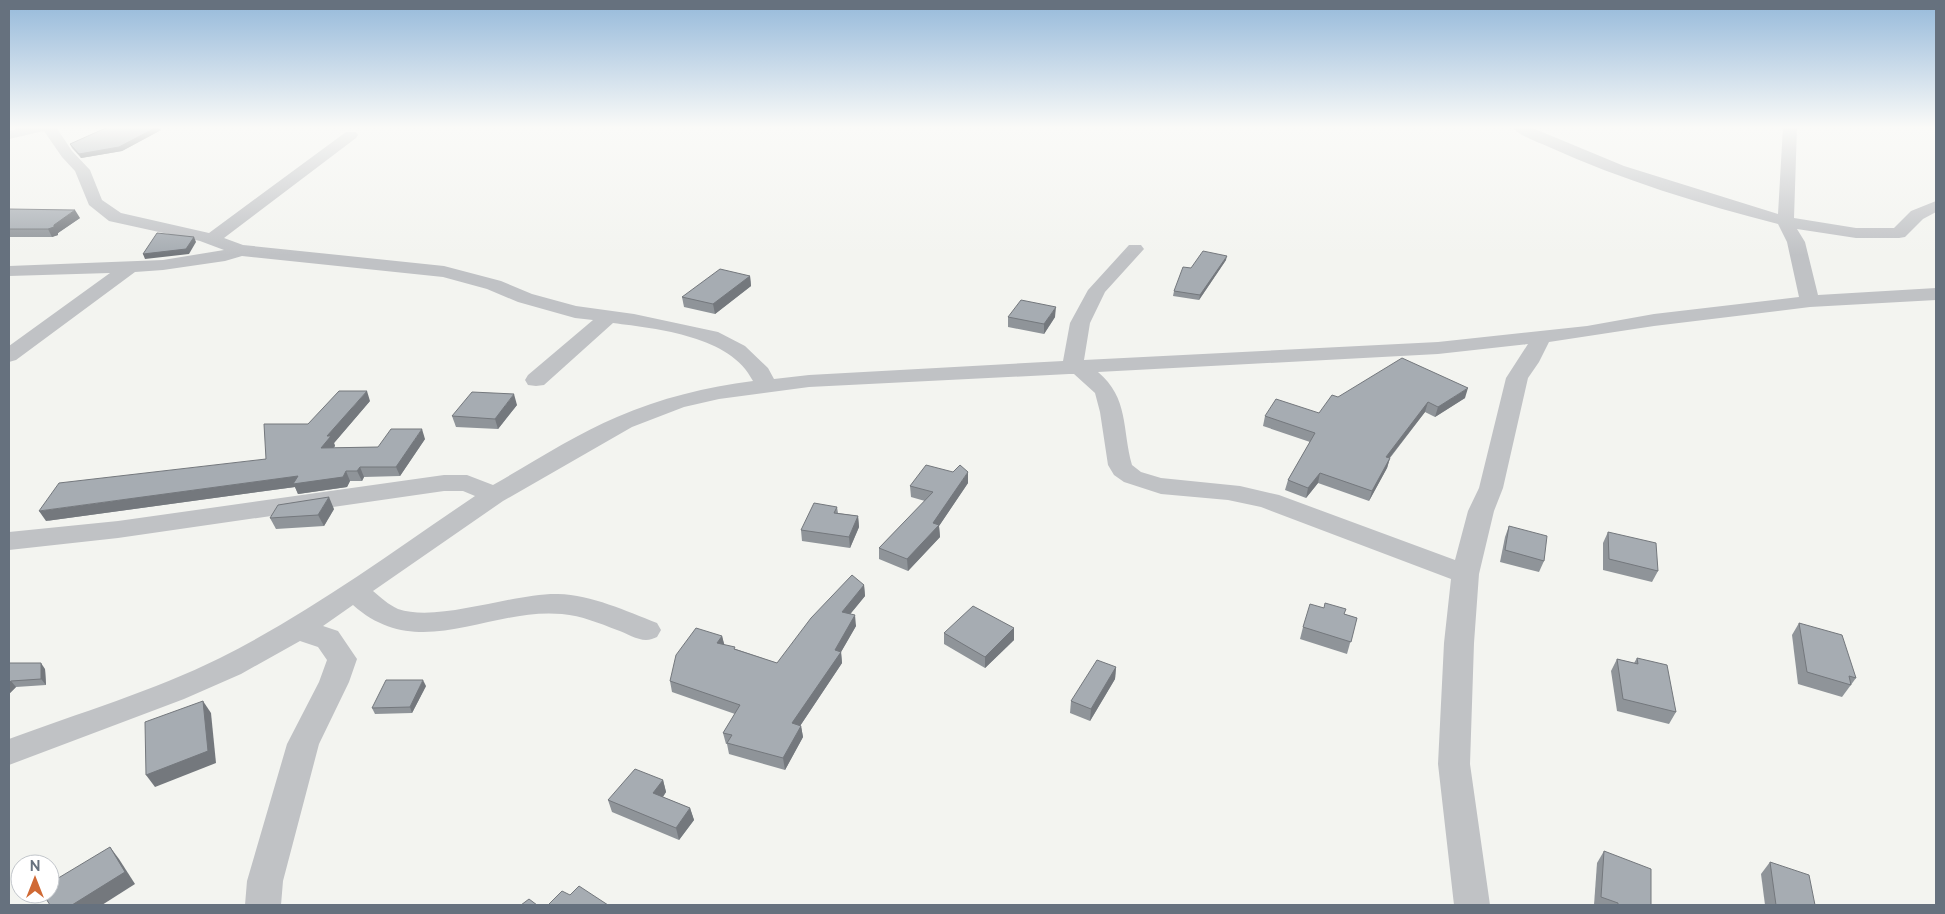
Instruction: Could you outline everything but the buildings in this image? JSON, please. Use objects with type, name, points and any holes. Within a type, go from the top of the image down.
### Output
[{"type":"street","points":[[82,170],[89,182],[91,196],[104,210],[115,216],[212,239],[240,250],[324,260],[367,262],[444,272],[494,285],[545,305],[607,318],[686,330],[720,339],[738,350],[760,372],[766,385]]},
{"type":"street","points":[[212,239],[306,170]]},
{"type":"street","points":[[1614,170],[1785,222],[1870,233],[1899,233],[1917,215],[1936,206]]},
{"type":"street","points":[[1789,170],[1788,206],[1785,222],[1796,242],[1810,301]]},
{"type":"street","points":[[1075,368],[1080,323],[1084,315],[1097,290],[1135,249]]},
{"type":"street","points":[[9,271],[128,268],[183,263],[225,256],[240,250]]},
{"type":"street","points":[[9,356],[128,268]]},
{"type":"street","points":[[9,752],[173,692],[230,666],[298,629],[494,495],[624,422],[676,402],[766,385],[831,379],[1420,349],[1541,338],[1654,320],[1810,301],[1936,294]]},
{"type":"street","points":[[536,380],[607,318]]},
{"type":"street","points":[[1472,905],[1454,764],[1459,643],[1465,574],[1482,511],[1491,488],[1517,378],[1534,355],[1541,338]]},
{"type":"street","points":[[1075,368],[1105,391],[1114,421],[1118,459],[1123,470],[1132,476],[1146,483],[1165,487],[1218,490],[1259,497],[1304,512],[1465,574]]},
{"type":"street","points":[[9,540],[54,538],[194,519],[312,500],[444,483],[467,483],[494,495]]},
{"type":"street","points":[[355,591],[375,608],[395,619],[446,620],[547,604],[568,605],[646,630]]},
{"type":"street","points":[[263,905],[265,881],[303,744],[334,682],[342,659],[328,640],[298,629]]}]
